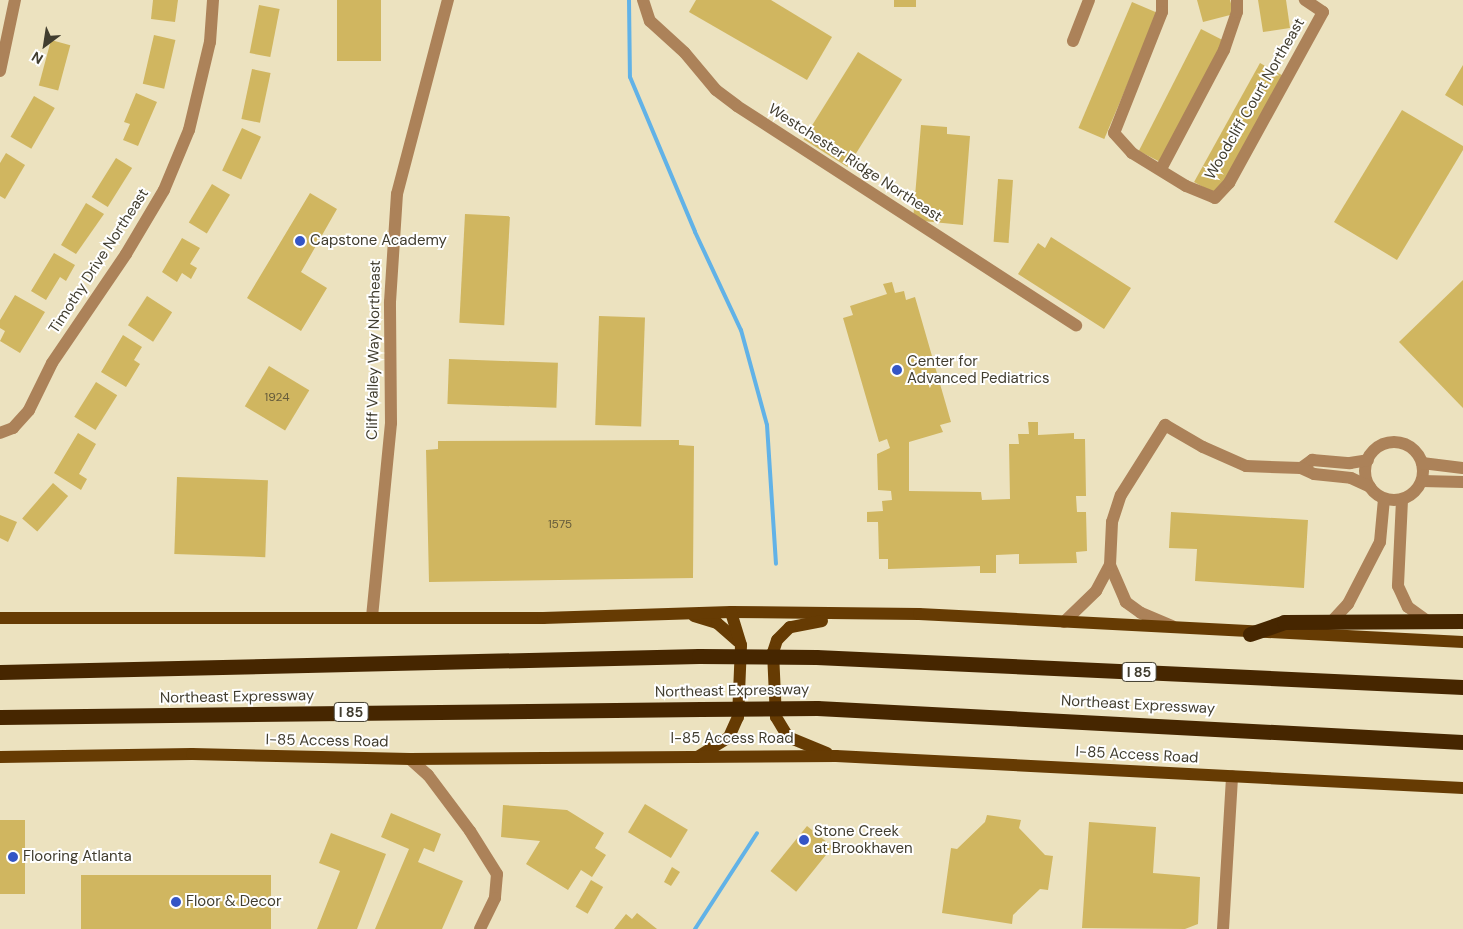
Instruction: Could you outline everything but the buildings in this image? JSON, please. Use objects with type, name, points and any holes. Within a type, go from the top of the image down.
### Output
[{"type":"highway","points":[[1250,634],[1284,622],[1333,620],[1463,621]]},
{"type":"highway","name":"Northeast Expressway","points":[[0,672],[698,656],[816,657],[1463,686]]},
{"type":"highway","name":"Northeast Expressway","points":[[0,718],[817,708],[1463,742]]},
{"type":"main road","points":[[671,612],[717,623],[730,632],[741,645]]},
{"type":"main road","points":[[0,618],[536,618],[671,612],[919,614],[1250,634],[1463,642]]},
{"type":"main road","points":[[699,756],[729,737],[736,727],[741,645],[731,612]]},
{"type":"main road","points":[[836,756],[797,742],[782,730],[776,717],[773,652],[777,640],[790,627],[803,622],[919,614]]},
{"type":"main road","name":"I-85 Access Road","points":[[0,757],[192,754],[410,759],[836,756],[1463,788]]},
{"type":"street","points":[[0,71],[15,0]]},
{"type":"street","name":"Timothy Drive Northeast","points":[[0,433],[13,428],[29,410],[52,362],[126,254],[164,190],[189,130],[210,42],[213,0]]},
{"type":"street","name":"Cliff Valley Way Northeast","points":[[372,617],[390,423],[390,302],[397,194],[448,0]]},
{"type":"street","name":"Westchester Ridge Northeast","points":[[643,0],[650,21],[685,53],[716,90],[737,106],[1076,325]]},
{"type":"street","points":[[1073,41],[1090,0]]},
{"type":"street","name":"Woodcliff Court Northeast","points":[[1162,0],[1162,12],[1114,133],[1132,153],[1186,186],[1215,198],[1229,183],[1323,12],[1305,0]]},
{"type":"street","points":[[1161,169],[1224,50],[1237,12],[1237,0]]},
{"type":"street","points":[[1179,629],[1133,608],[1122,595],[1110,566],[1112,522],[1121,495],[1165,425],[1203,447],[1246,466],[1301,468],[1314,474],[1351,478],[1370,487],[1384,498],[1402,500],[1410,496],[1422,482],[1422,463],[1410,447],[1400,442],[1381,446],[1368,460],[1365,470],[1370,487]]},
{"type":"street","points":[[1301,468],[1312,460],[1350,462],[1368,460]]},
{"type":"street","points":[[1422,463],[1463,468]]},
{"type":"street","points":[[1422,482],[1463,482]]},
{"type":"street","points":[[1333,620],[1348,604],[1380,542],[1384,498]]},
{"type":"street","points":[[1402,500],[1398,586],[1408,607],[1427,621]]},
{"type":"street","points":[[1064,622],[1096,592],[1110,566]]},
{"type":"street","points":[[410,759],[428,775],[470,831],[497,874],[495,898],[480,929]]},
{"type":"street","points":[[1223,929],[1232,776]]},
{"type":"waterway","points":[[629,0],[630,77],[695,232],[741,330],[767,425],[776,564]]},
{"type":"waterway","points":[[695,929],[757,833]]},
{"type":"place","name":"Capstone Academy","points":[[300,241]]},
{"type":"place","name":"Center for Advanced Pediatrics","points":[[897,370]]},
{"type":"place","name":"Stone Creek at Brookhaven","points":[[804,840]]},
{"type":"place","name":"Flooring Atlanta","points":[[13,857]]},
{"type":"place","name":"Floor & Decor","points":[[176,902]]}]
